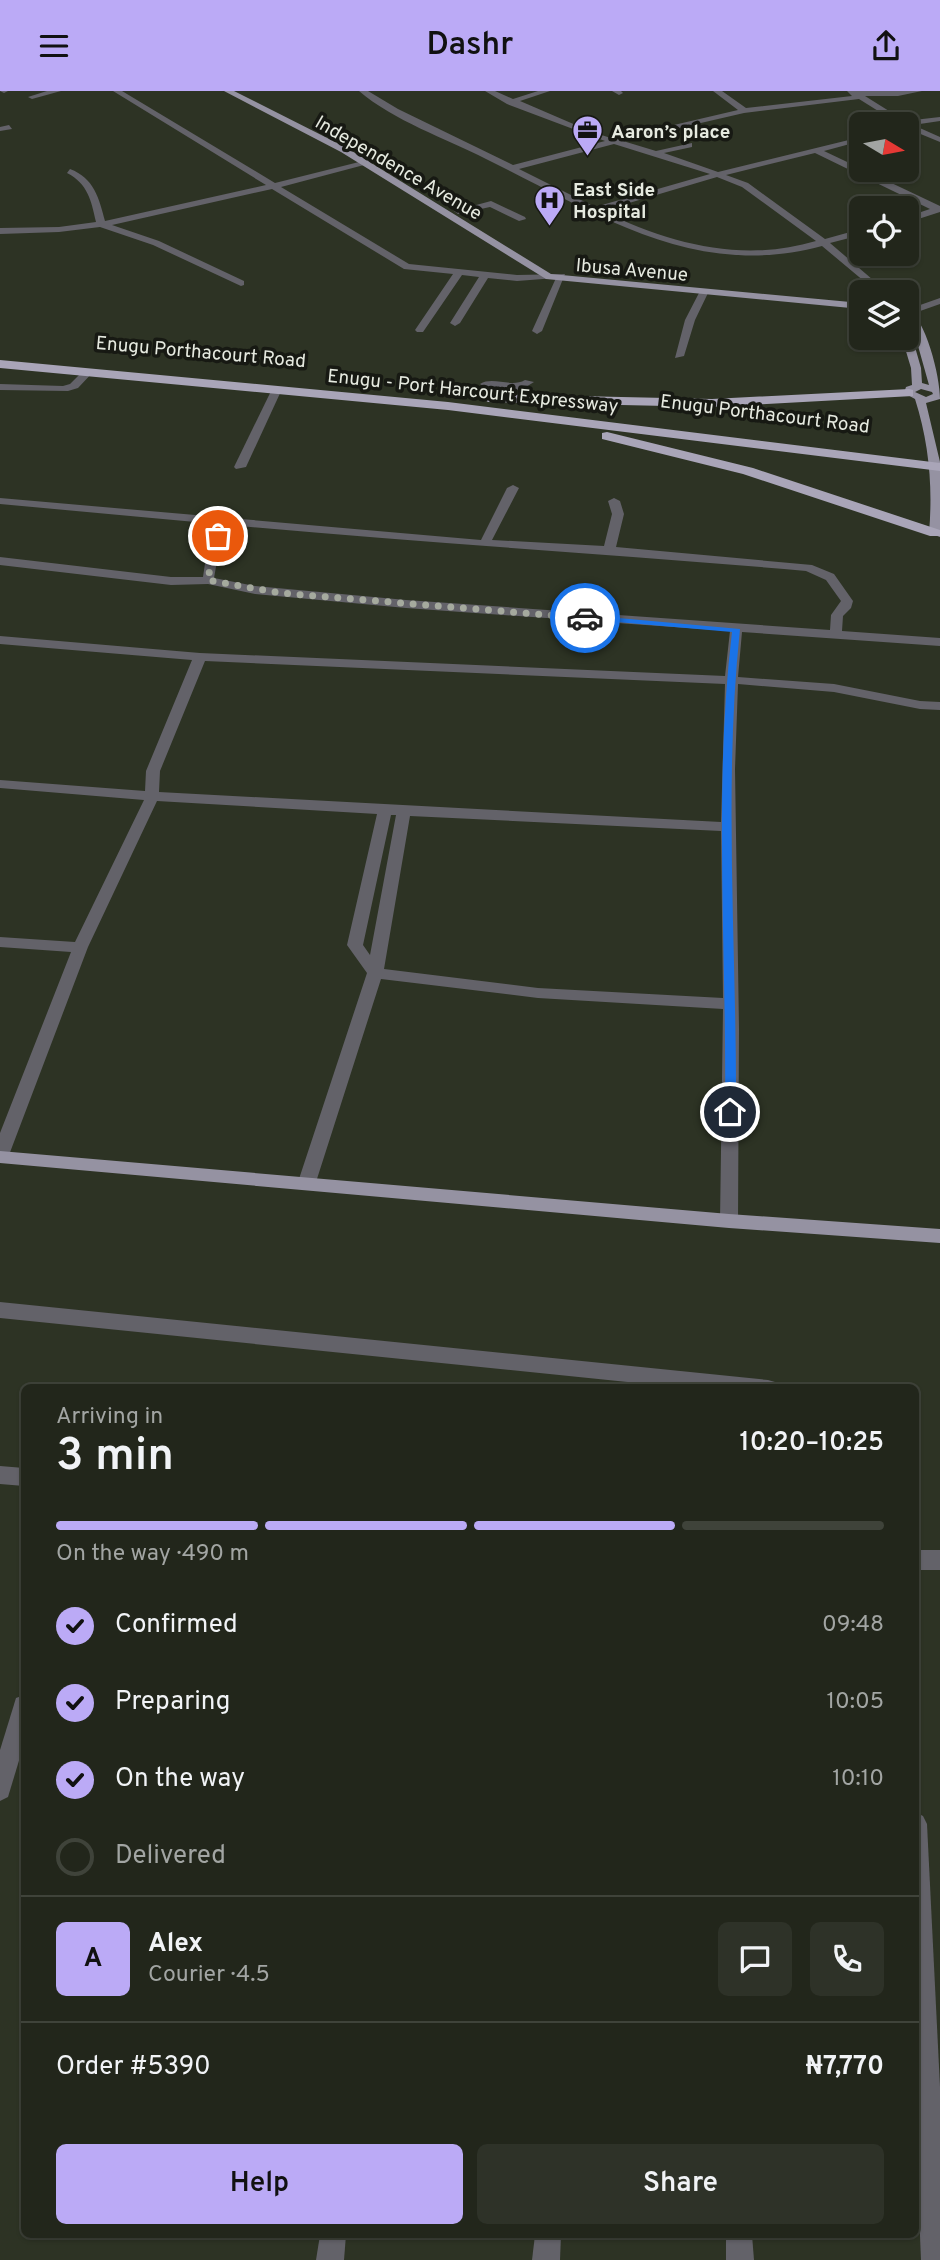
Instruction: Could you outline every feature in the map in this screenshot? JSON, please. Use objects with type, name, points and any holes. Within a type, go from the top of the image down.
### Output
[{"type":"highway","name":"Enugu Porthacourt Road","points":[[0,352],[485,388],[664,419]]},
{"type":"highway","name":"Enugu - Port Harcourt Expressway","points":[[0,364],[510,413],[940,467]]},
{"type":"highway","points":[[485,388],[712,403],[915,393]]},
{"type":"highway","points":[[510,413],[748,471],[937,533]]},
{"type":"highway","name":"Enugu Porthacourt Road","points":[[690,422],[940,455]]},
{"type":"main road","name":"Independence Avenue","points":[[228,91],[458,211],[554,276]]},
{"type":"main road","name":"Independence Avenue","points":[[240,91],[376,159],[554,276]]},
{"type":"main road","name":"Ibusa Avenue","points":[[554,276],[703,293],[849,300]]},
{"type":"main road","name":"Ibusa Avenue","points":[[554,276],[849,299]]},
{"type":"main road","points":[[919,331],[937,393],[934,439],[937,533]]},
{"type":"main road","points":[[911,350],[916,369],[915,393],[940,455]]},
{"type":"main road","points":[[915,393],[937,393]]},
{"type":"main road","points":[[0,1156],[729,1221],[940,1236]]},
{"type":"street","points":[[32,97],[57,91]]},
{"type":"street","name":"Ibusa Avenue","points":[[117,91],[413,269],[485,275],[554,276]]},
{"type":"street","points":[[363,91],[395,111],[512,168],[592,211],[645,233],[720,252],[772,254],[849,235]]},
{"type":"street","points":[[489,91],[510,102],[610,141],[720,174],[766,199],[866,280]]},
{"type":"street","points":[[510,102],[546,91]]},
{"type":"street","points":[[717,91],[744,111]]},
{"type":"street","points":[[512,168],[610,141],[744,111],[855,94],[918,91]]},
{"type":"street","points":[[855,94],[885,112]]},
{"type":"street","points":[[919,123],[940,119]]},
{"type":"street","points":[[919,131],[940,140]]},
{"type":"street","points":[[592,211],[720,174],[849,142]]},
{"type":"street","points":[[655,153],[689,145]]},
{"type":"street","points":[[816,150],[939,209]]},
{"type":"street","points":[[0,231],[38,231],[101,224],[376,159]]},
{"type":"street","points":[[70,171],[86,179],[101,224]]},
{"type":"street","points":[[458,211],[491,204],[522,219]]},
{"type":"street","points":[[919,216],[939,209]]},
{"type":"street","points":[[101,224],[156,243],[241,283]]},
{"type":"street","name":"Ibusa Avenue","points":[[402,263],[554,276]]},
{"type":"street","points":[[419,330],[459,273]]},
{"type":"street","points":[[456,323],[485,275]]},
{"type":"street","points":[[537,331],[554,276]]},
{"type":"street","points":[[679,356],[690,320],[703,293]]},
{"type":"street","points":[[919,307],[938,302]]},
{"type":"street","points":[[0,387],[64,389],[74,386],[89,371]]},
{"type":"street","points":[[485,388],[521,387],[529,382]]},
{"type":"street","points":[[240,467],[277,389]]},
{"type":"street","points":[[485,544],[513,488]]},
{"type":"street","points":[[0,501],[485,544],[609,549],[787,565],[819,571],[835,583],[847,601],[845,608],[837,615],[836,634]]},
{"type":"street","points":[[609,549],[618,514],[614,501]]},
{"type":"street","points":[[208,580],[213,550],[224,521]]},
{"type":"street","points":[[0,561],[171,581],[208,580],[269,591],[736,629],[940,642]]},
{"type":"street","points":[[729,1221],[732,1004],[728,827],[730,680],[736,629]]},
{"type":"street","points":[[0,640],[200,657],[730,680],[834,688],[920,705],[940,706]]},
{"type":"street","points":[[0,1156],[80,947],[152,797],[153,771],[200,657]]},
{"type":"street","points":[[0,785],[404,813],[728,827]]},
{"type":"street","points":[[385,811],[355,945],[375,974],[538,993],[732,1004]]},
{"type":"street","points":[[307,1182],[375,974],[404,813]]},
{"type":"street","points":[[0,942],[80,947]]},
{"type":"street","points":[[0,1310],[729,1384]]},
{"type":"street","points":[[0,1475],[21,1478]]},
{"type":"street","points":[[919,1559],[940,1560]]},
{"type":"street","points":[[0,1789],[21,1716]]},
{"type":"street","points":[[919,1911],[935,2260]]},
{"type":"street","points":[[330,2260],[333,2238]]},
{"type":"street","points":[[546,2260],[548,2238]]},
{"type":"street","points":[[740,2238],[740,2260]]},
{"type":"way so far","points":[[218,536],[208,580],[280,593],[585,618]]},
{"type":"place","name":"Aaron’s place","points":[[588,158]]},
{"type":"place","name":"East Side Hospital","points":[[550,227]]},
{"type":"route","points":[[585,618],[736,629],[730,680],[728,827],[732,1004],[730,1112]]}]
